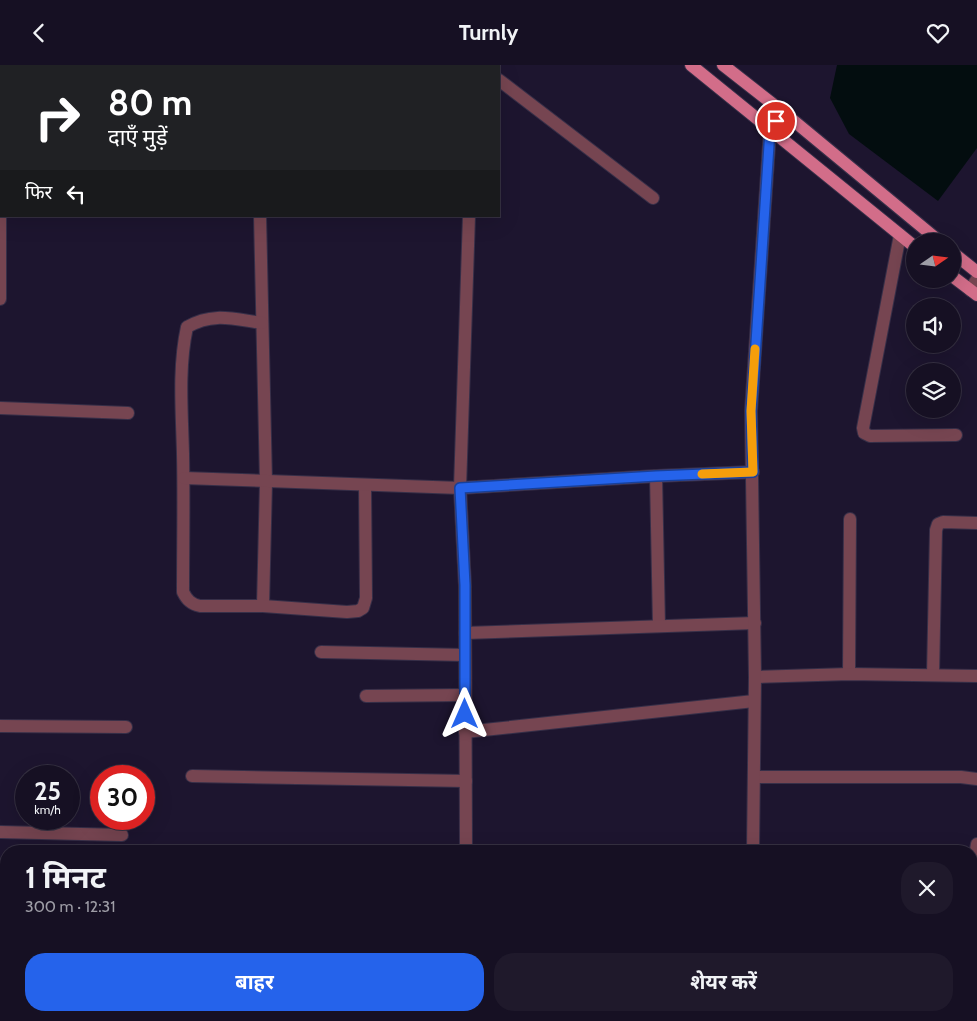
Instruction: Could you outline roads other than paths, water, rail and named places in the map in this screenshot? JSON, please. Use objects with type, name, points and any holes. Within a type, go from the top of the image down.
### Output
[{"type":"main road","points":[[691,65],[906,240]]},
{"type":"main road","points":[[723,65],[929,233]]},
{"type":"main road","points":[[961,259],[977,272]]},
{"type":"main road","points":[[961,281],[975,288]]},
{"type":"street","points":[[500,82],[653,198]]},
{"type":"street","points":[[753,845],[755,623],[751,411],[770,130],[783,112]]},
{"type":"street","points":[[0,159],[0,299]]},
{"type":"street","points":[[260,217],[266,482],[263,606]]},
{"type":"street","points":[[466,845],[465,585],[460,488],[469,217]]},
{"type":"street","points":[[900,235],[863,428],[864,433],[870,436],[956,435]]},
{"type":"street","points":[[262,323],[214,317],[196,322],[187,327],[182,347],[183,592],[187,599],[193,604],[200,606],[263,606],[347,612],[358,611],[363,607],[366,598],[365,485]]},
{"type":"street","points":[[0,408],[128,413]]},
{"type":"street","points":[[184,479],[460,488],[753,472]]},
{"type":"street","points":[[656,476],[659,626]]},
{"type":"street","points":[[849,674],[850,519]]},
{"type":"street","points":[[933,675],[936,531],[938,524],[942,522],[977,523]]},
{"type":"street","points":[[465,633],[755,623]]},
{"type":"street","points":[[321,652],[465,655]]},
{"type":"street","points":[[755,677],[849,674],[977,676]]},
{"type":"street","points":[[366,696],[465,695]]},
{"type":"street","points":[[465,732],[754,701]]},
{"type":"street","points":[[0,727],[126,727]]},
{"type":"street","points":[[192,776],[466,781]]},
{"type":"street","points":[[755,777],[960,777],[977,779]]},
{"type":"street","points":[[0,832],[122,835]]}]
